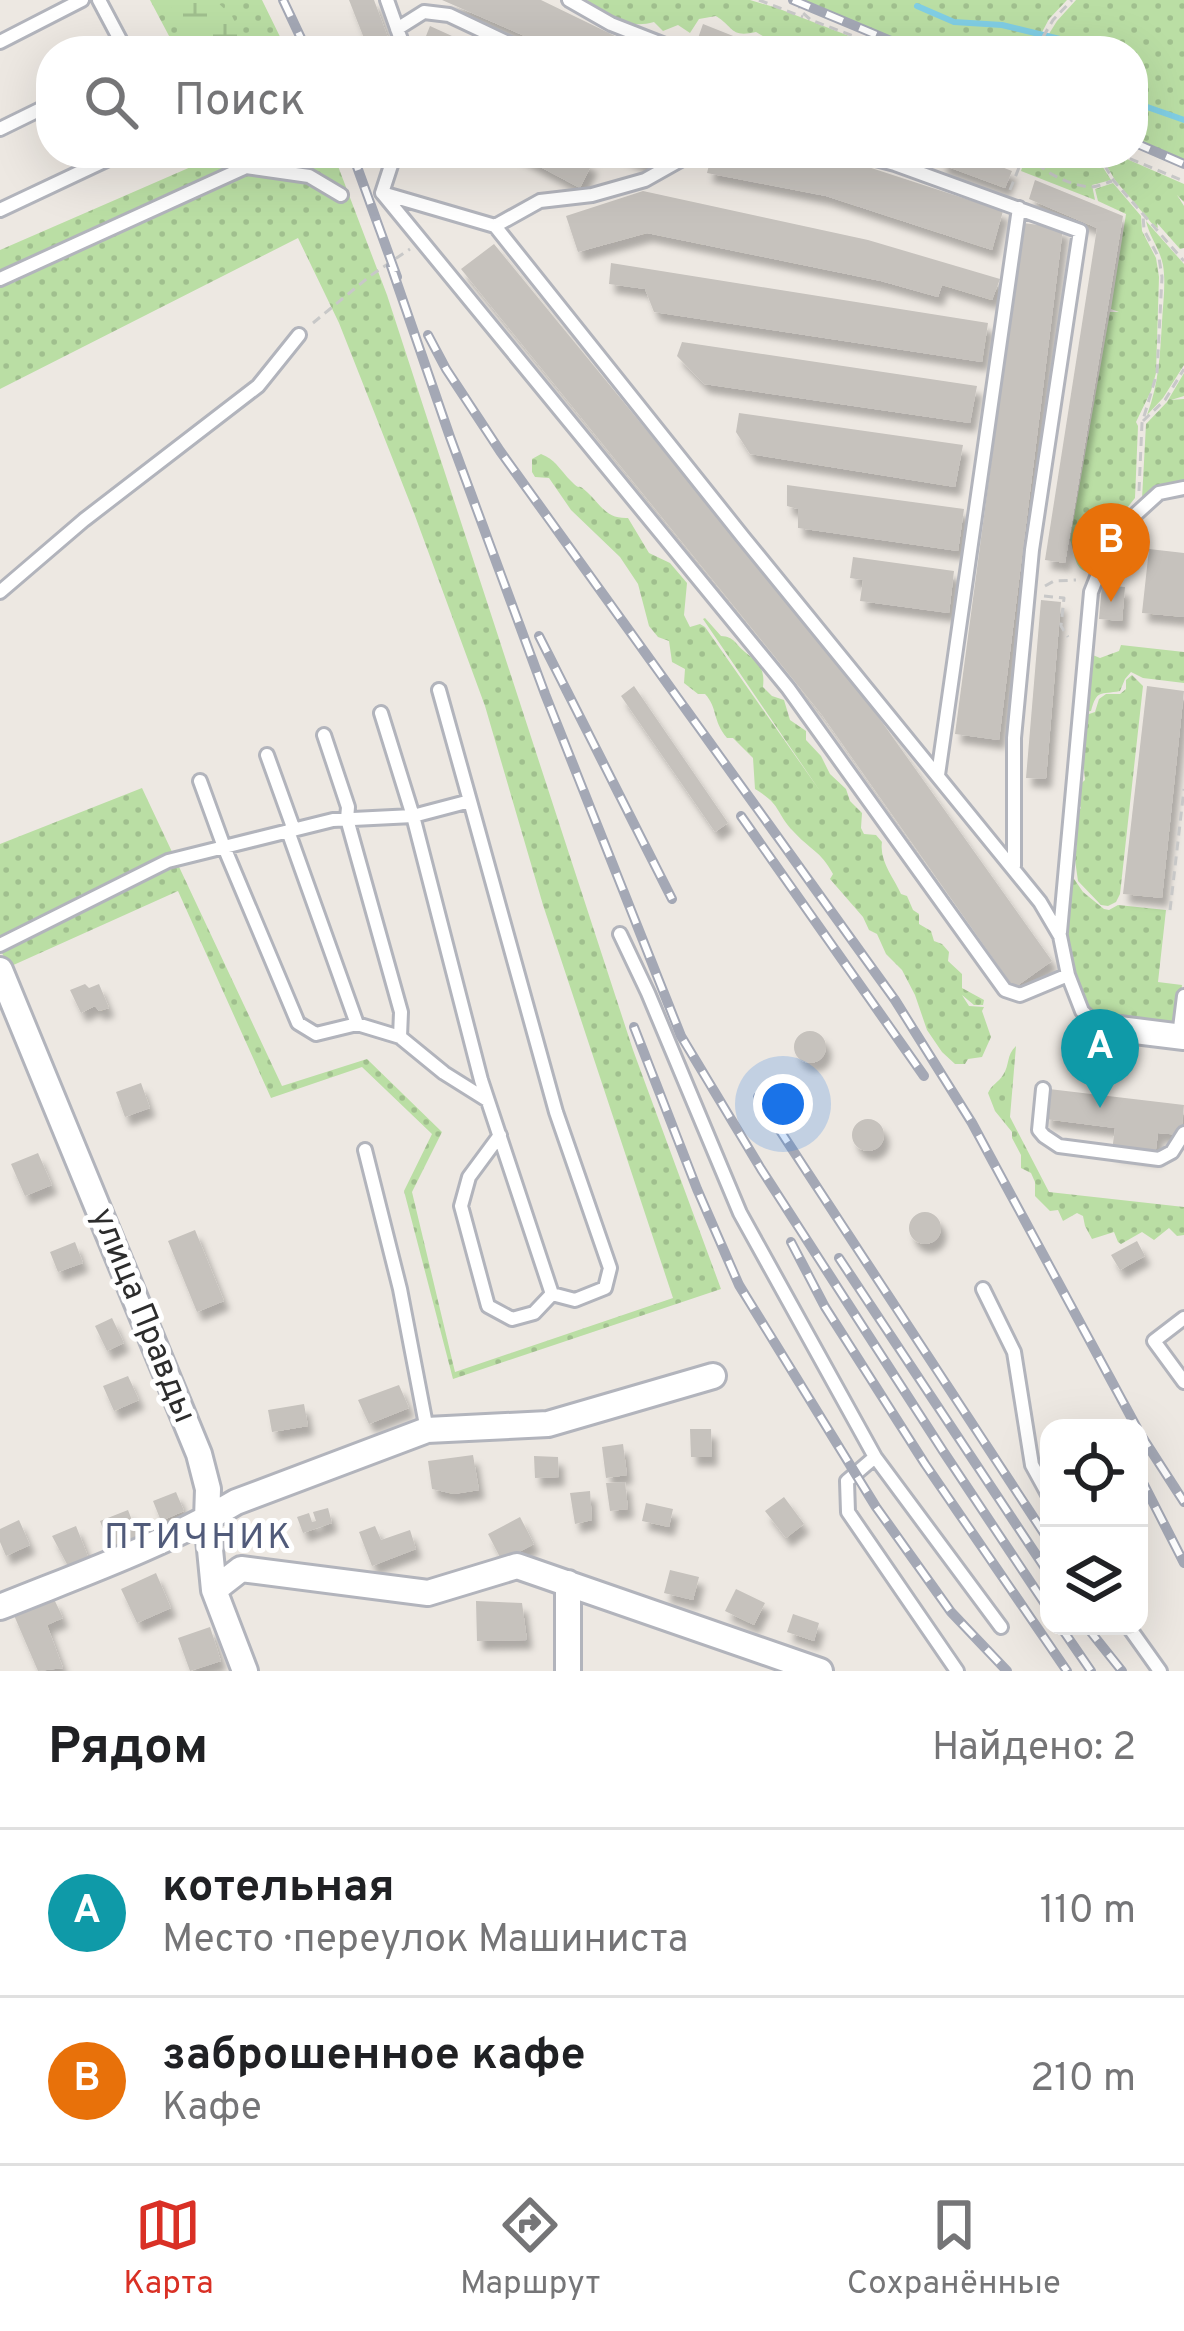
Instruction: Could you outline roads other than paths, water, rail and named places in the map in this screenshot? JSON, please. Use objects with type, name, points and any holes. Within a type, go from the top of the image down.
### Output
[{"type":"street","name":"улица Правды","points":[[0,970],[199,1454],[208,1489],[214,1590],[245,1671]]},
{"type":"street","points":[[1119,1029],[1182,1036]]},
{"type":"street","points":[[0,1607],[207,1520],[236,1502],[427,1430],[548,1424],[713,1376]]},
{"type":"street","points":[[214,1590],[241,1569],[428,1593],[517,1566],[820,1671]]},
{"type":"street","points":[[568,1583],[568,1671]]},
{"type":"lane","points":[[0,42],[82,0]]},
{"type":"lane","points":[[99,0],[118,36]]},
{"type":"lane","points":[[387,0],[400,36]]},
{"type":"lane","points":[[569,0],[642,36]]},
{"type":"lane","points":[[398,29],[424,12],[449,15],[493,36]]},
{"type":"lane","points":[[0,129],[36,111]]},
{"type":"lane","points":[[0,210],[89,168]]},
{"type":"lane","points":[[0,279],[241,168]]},
{"type":"lane","points":[[258,168],[309,176],[341,195]]},
{"type":"lane","points":[[382,193],[390,168]]},
{"type":"lane","points":[[495,226],[540,201],[592,195],[645,180],[666,168]]},
{"type":"lane","points":[[906,168],[1080,231],[1031,550],[1014,738],[1013,866]]},
{"type":"lane","points":[[382,193],[495,226],[1013,866],[1060,936]]},
{"type":"lane","points":[[382,193],[788,688],[1005,990],[1020,995],[1068,974]]},
{"type":"lane","points":[[938,775],[1012,205]]},
{"type":"lane","points":[[0,592],[84,520],[258,386],[298,335]]},
{"type":"lane","points":[[1119,1029],[1099,1027],[1082,1011],[1060,936],[1091,592],[1114,534],[1159,493],[1184,488]]},
{"type":"lane","points":[[439,690],[556,1112],[610,1268],[605,1288],[574,1300],[552,1294]]},
{"type":"lane","points":[[381,713],[488,1100],[552,1294]]},
{"type":"lane","points":[[324,735],[349,806],[347,819],[401,1012],[400,1036]]},
{"type":"lane","points":[[267,755],[357,1024]]},
{"type":"lane","points":[[200,782],[298,1023],[316,1034],[357,1024],[400,1036],[444,1073],[488,1100]]},
{"type":"lane","points":[[0,945],[168,861],[347,819],[413,816],[470,801]]},
{"type":"lane","points":[[620,934],[740,1213],[875,1457],[1001,1628]]},
{"type":"lane","points":[[1182,1036],[1184,996]]},
{"type":"lane","points":[[1043,1089],[1039,1130],[1059,1146],[1159,1159],[1172,1152],[1184,1133]]},
{"type":"lane","points":[[500,1136],[469,1178],[460,1206],[488,1306],[512,1319],[534,1313],[552,1294]]},
{"type":"lane","points":[[365,1150],[400,1289],[427,1430]]},
{"type":"lane","points":[[983,1288],[1014,1352],[1032,1465],[1040,1480]]},
{"type":"lane","points":[[1184,1318],[1154,1341],[1184,1382]]},
{"type":"lane","points":[[875,1457],[848,1481],[848,1512],[957,1671]]},
{"type":"lane","points":[[1134,1635],[1160,1671]]},
{"type":"waterway","points":[[917,6],[954,22],[1002,25],[1047,36]]},
{"type":"waterway","points":[[1148,107],[1184,120]]},
{"type":"railway","points":[[283,0],[300,36]]},
{"type":"railway","points":[[793,0],[879,36]]},
{"type":"railway","points":[[1148,148],[1184,164]]},
{"type":"railway","points":[[357,168],[397,277]]},
{"type":"railway","points":[[391,266],[545,694],[681,1036],[761,1169],[1040,1596]]},
{"type":"railway","points":[[428,335],[500,451],[895,1000],[972,1123],[1132,1419]]},
{"type":"railway","points":[[539,636],[672,899]]},
{"type":"railway","points":[[741,816],[924,1076]]},
{"type":"railway","points":[[634,1027],[739,1285],[876,1507],[951,1612],[1007,1671]]},
{"type":"railway","points":[[758,1097],[1040,1527]]},
{"type":"railway","points":[[791,1242],[825,1307],[925,1464],[1067,1671]]},
{"type":"railway","points":[[839,1258],[1040,1560]]},
{"type":"railway","points":[[1148,1446],[1184,1502]]},
{"type":"railway","points":[[1148,1493],[1184,1563]]},
{"type":"railway","points":[[1066,1635],[1091,1671]]},
{"type":"railway","points":[[1093,1635],[1122,1671]]},
{"type":"place","name":"заброшенное кафе","points":[[1111,602]]},
{"type":"place","name":"котельная","points":[[1100,1108]]},
{"type":"district","name":"ПТИЧНИК","points":[[199,1539]]}]
